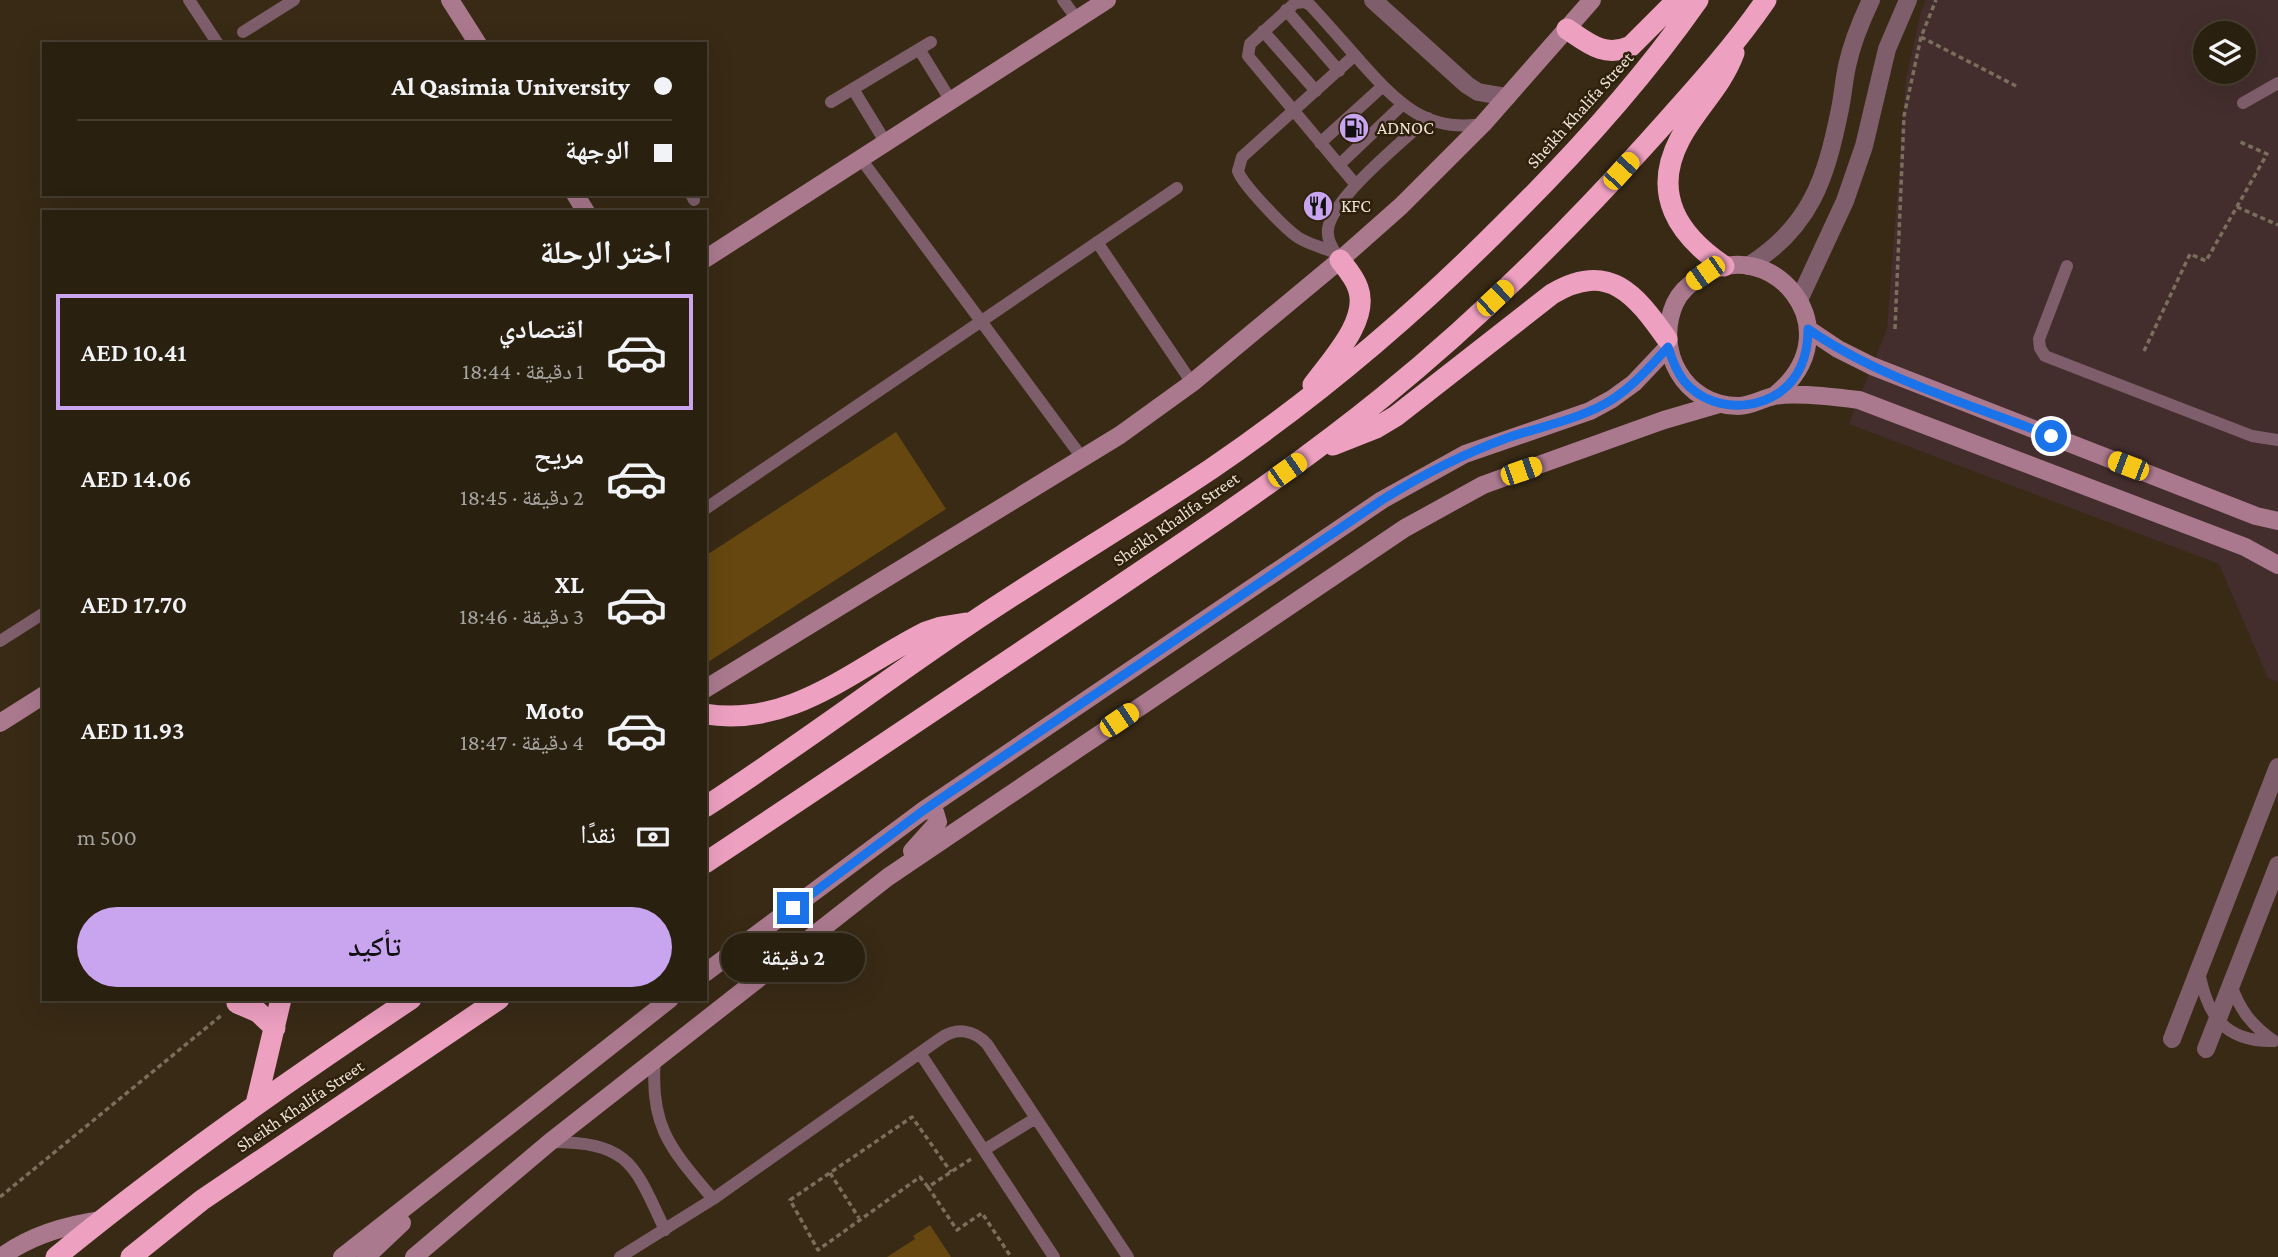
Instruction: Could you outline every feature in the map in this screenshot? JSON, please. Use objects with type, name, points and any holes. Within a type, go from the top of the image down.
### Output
[{"type":"highway","points":[[1567,29],[1601,50],[1622,50],[1631,46],[1677,0]]},
{"type":"highway","name":"Sheikh Khalifa Street","points":[[707,806],[972,623],[1212,468],[1300,403],[1415,310],[1535,193],[1627,94],[1669,42],[1698,0]]},
{"type":"highway","name":"Sheikh Khalifa Street","points":[[707,862],[1188,540],[1309,455],[1422,365],[1514,281],[1621,171],[1741,36],[1766,0]]},
{"type":"highway","points":[[1724,266],[1702,251],[1684,233],[1673,211],[1668,186],[1671,161],[1681,138],[1721,82],[1741,36]]},
{"type":"highway","points":[[1300,403],[1352,330],[1361,309],[1358,286],[1338,257]]},
{"type":"highway","points":[[1309,455],[1385,423],[1552,294],[1578,282],[1606,282],[1632,294],[1642,304],[1667,343]]},
{"type":"highway","points":[[707,713],[743,715],[779,710],[812,697],[926,632],[949,625],[972,623]]},
{"type":"highway","points":[[239,1001],[258,1012],[275,1028]]},
{"type":"highway","points":[[256,1104],[281,1001]]},
{"type":"highway","name":"Sheikh Khalifa Street","points":[[56,1257],[256,1104],[408,1001]]},
{"type":"highway","name":"Sheikh Khalifa Street","points":[[131,1257],[202,1200],[496,1001]]},
{"type":"street","points":[[450,0],[477,42]]},
{"type":"street","points":[[707,258],[1107,0]]},
{"type":"street","points":[[1373,0],[1467,85],[1478,92],[1507,97]]},
{"type":"street","points":[[707,688],[1083,459],[1192,383],[1401,206],[1483,124],[1592,0]]},
{"type":"street","points":[[1748,266],[1771,252],[1791,233],[1807,211],[1831,147],[1847,66],[1871,0]]},
{"type":"street","points":[[1799,300],[1845,201],[1864,146],[1887,49],[1908,0]]},
{"type":"street","points":[[1724,266],[1748,266],[1768,272],[1786,283],[1799,300],[1808,329],[1807,348],[1801,368],[1789,384],[1774,396],[1756,404],[1720,404],[1701,396],[1685,383],[1674,366],[1667,343],[1669,319],[1682,292],[1705,273],[1724,266]]},
{"type":"street","points":[[1808,329],[1838,349],[1872,366],[2256,516],[2278,521]]},
{"type":"street","points":[[707,972],[924,810],[1399,489],[1465,454],[1590,411],[1634,383],[1667,343]]},
{"type":"street","points":[[1774,396],[1859,400],[2245,547],[2278,565]]},
{"type":"street","points":[[414,1257],[550,1142],[888,877],[1374,548],[1431,512],[1483,485],[1664,420],[1720,404]]},
{"type":"street","points":[[0,723],[42,696]]},
{"type":"street","points":[[2172,1038],[2278,767]]},
{"type":"street","points":[[888,877],[936,826],[938,817],[935,813],[924,810]]},
{"type":"street","points":[[2206,1049],[2278,865]]},
{"type":"street","points":[[342,1257],[667,1001]]},
{"type":"street","points":[[366,1257],[402,1222],[427,1190]]},
{"type":"street","points":[[1,1257],[42,1234],[62,1227],[102,1220]]},
{"type":"lane","points":[[189,0],[217,42]]},
{"type":"lane","points":[[243,32],[293,0]]},
{"type":"lane","points":[[1063,0],[1077,19]]},
{"type":"lane","points":[[1356,185],[1248,56],[1250,44],[1295,3],[1310,5],[1402,105],[1428,118],[1455,126],[1483,124]]},
{"type":"lane","points":[[1286,10],[1339,71]]},
{"type":"lane","points":[[1263,32],[1316,91]]},
{"type":"lane","points":[[831,102],[931,42]]},
{"type":"lane","points":[[919,49],[951,101]]},
{"type":"lane","points":[[1338,257],[1294,235],[1240,178],[1239,163],[1242,157],[1355,55]]},
{"type":"lane","points":[[2243,103],[2278,83]]},
{"type":"lane","points":[[1320,142],[1382,86]]},
{"type":"lane","points":[[853,89],[886,143]]},
{"type":"lane","points":[[1339,165],[1402,105]]},
{"type":"lane","points":[[1338,257],[1328,241],[1331,217],[1356,185],[1428,118]]},
{"type":"lane","points":[[861,159],[1083,459]]},
{"type":"lane","points":[[707,508],[1177,188]]},
{"type":"lane","points":[[1097,242],[1192,383]]},
{"type":"lane","points":[[2067,266],[2039,339],[2045,356],[2252,436],[2278,440]]},
{"type":"lane","points":[[0,641],[42,614]]},
{"type":"lane","points":[[2199,971],[2205,996],[2217,1020],[2225,1028],[2247,1040],[2276,1041]]},
{"type":"lane","points":[[2231,984],[2250,1021],[2276,1041]]},
{"type":"lane","points":[[620,1257],[713,1199],[948,1033],[956,1031],[972,1032],[987,1044],[1128,1257]]},
{"type":"lane","points":[[920,1053],[1054,1257]]},
{"type":"lane","points":[[655,1058],[654,1103],[661,1126],[673,1151],[713,1199]]},
{"type":"lane","points":[[984,1150],[1035,1118]]},
{"type":"lane","points":[[550,1142],[592,1144],[627,1161],[640,1176],[665,1230]]},
{"type":"path","points":[[1895,329],[1904,116],[1921,37],[1936,0]]},
{"type":"path","points":[[1921,37],[2018,87]]},
{"type":"path","points":[[2144,351],[2190,254],[2206,261],[2267,154],[2238,141]]},
{"type":"path","points":[[2237,207],[2278,225]]},
{"type":"path","points":[[0,1197],[239,1001]]},
{"type":"path","points":[[951,1172],[912,1117],[790,1200],[818,1250],[920,1177],[957,1230],[982,1213],[1011,1257]]},
{"type":"path","points":[[928,1188],[984,1150]]},
{"type":"path","points":[[830,1172],[859,1219]]},
{"type":"shaded area","points":[[1926,0],[2278,0],[2278,682],[2268,678],[2219,564],[1849,424],[1887,329],[1906,79]]},
{"type":"building","points":[[896,432],[946,509],[707,663],[707,555]]},
{"type":"building","points":[[930,1225],[951,1257],[887,1257],[915,1239],[913,1236]]},
{"type":"place","name":"ADNOC","points":[[1354,128]]},
{"type":"place","name":"KFC","points":[[1318,206]]},
{"type":"route","points":[[793,908],[924,810],[1382,500],[1465,454],[1590,411],[1634,383],[1668,347],[1674,366],[1685,383],[1701,396],[1720,404],[1756,404],[1774,396],[1789,384],[1801,368],[1807,348],[1808,329],[1856,359],[2051,436]]}]
